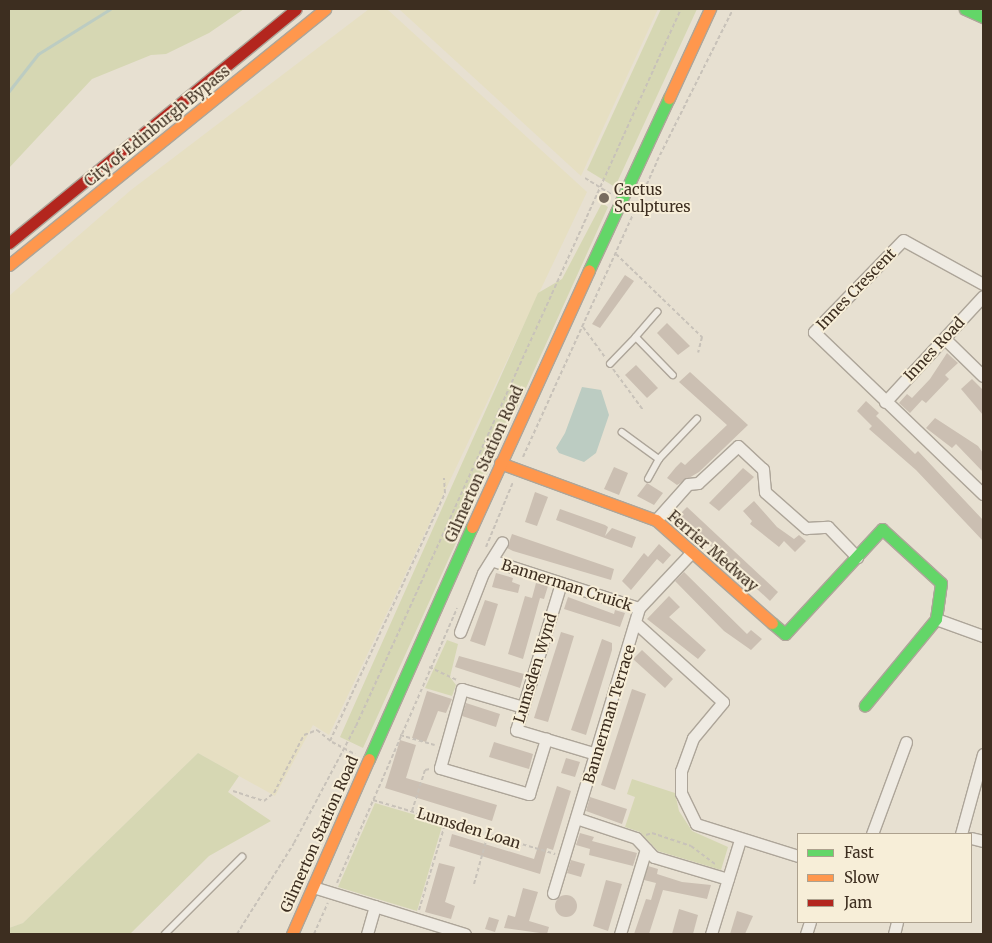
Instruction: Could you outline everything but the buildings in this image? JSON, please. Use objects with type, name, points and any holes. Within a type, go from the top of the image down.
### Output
[{"type":"main road","name":"City of Edinburgh Bypass","points":[[9,244],[296,9]]},
{"type":"main road","name":"City of Edinburgh Bypass","points":[[9,265],[325,9]]},
{"type":"main road","name":"Gilmerton Station Road","points":[[292,934],[500,463],[710,9]]},
{"type":"main road","points":[[965,9],[983,18]]},
{"type":"main road","name":"Ferrier Medway","points":[[500,463],[656,520],[785,634],[857,557]]},
{"type":"main road","points":[[857,557],[882,529],[942,583],[936,619],[865,706]]},
{"type":"street","name":"Innes Crescent","points":[[885,402],[814,332],[903,240],[983,284]]},
{"type":"street","name":"Innes Road","points":[[885,402],[983,296]]},
{"type":"street","points":[[944,338],[983,376]]},
{"type":"street","points":[[885,402],[983,494]]},
{"type":"street","points":[[656,520],[688,484],[698,483],[738,446],[763,469],[765,492],[806,528],[828,527],[857,557]]},
{"type":"street","name":"Bannerman Cruick","points":[[460,632],[483,573],[494,561],[502,542]]},
{"type":"street","points":[[640,608],[692,552]]},
{"type":"street","name":"Bannerman Cruick","points":[[494,561],[640,608]]},
{"type":"street","name":"Lumsden Wynd","points":[[561,583],[516,730],[596,754]]},
{"type":"street","name":"Bannerman Terrace","points":[[553,893],[637,624],[640,608]]},
{"type":"street","points":[[936,619],[983,636]]},
{"type":"street","points":[[637,624],[723,702],[685,753],[681,793],[696,824],[740,840],[797,856]]},
{"type":"street","points":[[523,707],[462,689],[440,768],[529,794],[546,739]]},
{"type":"street","points":[[872,833],[906,742]]},
{"type":"street","points":[[961,833],[982,758]]},
{"type":"street","points":[[576,818],[636,838],[654,857],[728,879]]},
{"type":"street","points":[[711,934],[740,840]]},
{"type":"street","points":[[620,934],[646,849]]},
{"type":"street","points":[[313,887],[466,934]]},
{"type":"street","points":[[367,934],[375,906]]},
{"type":"lane","points":[[610,364],[658,312]]},
{"type":"lane","points":[[636,337],[673,375]]},
{"type":"lane","points":[[648,479],[659,459],[697,418]]},
{"type":"lane","points":[[622,432],[659,459]]},
{"type":"lane","points":[[165,934],[242,857]]},
{"type":"path","points":[[237,934],[294,843],[356,726],[681,9]]},
{"type":"path","points":[[585,178],[621,202]]},
{"type":"path","points":[[616,254],[702,337],[698,352]]},
{"type":"path","points":[[331,742],[445,493],[444,478]]},
{"type":"path","points":[[429,667],[455,676],[462,689]]},
{"type":"path","points":[[232,791],[264,801],[274,793],[304,734],[317,730],[331,742],[355,754]]},
{"type":"path","points":[[400,736],[445,748]]},
{"type":"path","points":[[412,811],[425,770],[440,768]]},
{"type":"path","name":"Lumsden Loan","points":[[373,800],[564,856]]},
{"type":"path","points":[[416,919],[446,821]]},
{"type":"path","points":[[636,838],[652,833],[691,846],[717,866]]},
{"type":"path","points":[[474,884],[488,834]]},
{"type":"shaded area","points":[[369,9],[387,9],[587,192],[329,735],[313,725],[275,796],[198,753],[23,923],[9,928],[9,296],[131,190]]},
{"type":"shaded area","points":[[399,9],[658,9],[581,176]]},
{"type":"shaded area","points":[[582,387],[601,390],[609,415],[596,453],[584,462],[559,453],[556,448],[565,433]]},
{"type":"green space","points":[[9,9],[244,9],[209,33],[166,54],[151,55],[92,79],[9,168]]},
{"type":"green space","points":[[661,9],[697,9],[615,187],[587,170]]},
{"type":"green space","points":[[602,203],[608,207],[363,748],[340,737],[538,293],[562,279]]},
{"type":"green space","points":[[447,640],[458,644],[450,677],[456,685],[452,696],[425,688]]},
{"type":"green space","points":[[198,753],[239,776],[228,792],[271,821],[209,856],[130,934],[9,934],[9,928],[23,923]]},
{"type":"green space","points":[[632,779],[675,793],[679,811],[692,831],[728,847],[721,870],[658,851],[640,832],[625,827],[635,797],[627,794]]},
{"type":"green space","points":[[375,803],[443,823],[417,911],[338,887]]},
{"type":"waterway","points":[[9,91],[38,54],[110,9]]},
{"type":"traffic: fast","points":[[965,9],[983,17]]},
{"type":"traffic: fast","points":[[589,270],[669,98]]},
{"type":"traffic: fast","points":[[369,759],[472,527]]},
{"type":"traffic: fast","points":[[772,623],[785,634],[882,529],[941,583],[936,619],[865,705]]},
{"type":"traffic: slow","points":[[9,265],[325,9]]},
{"type":"traffic: slow","points":[[669,98],[710,9]]},
{"type":"traffic: slow","points":[[472,527],[589,270]]},
{"type":"traffic: slow","points":[[500,463],[656,520],[772,623]]},
{"type":"traffic: slow","points":[[292,934],[369,759]]},
{"type":"traffic: jam","points":[[9,243],[296,9]]},
{"type":"place","name":"Cactus Sculptures","points":[[604,198]]}]
